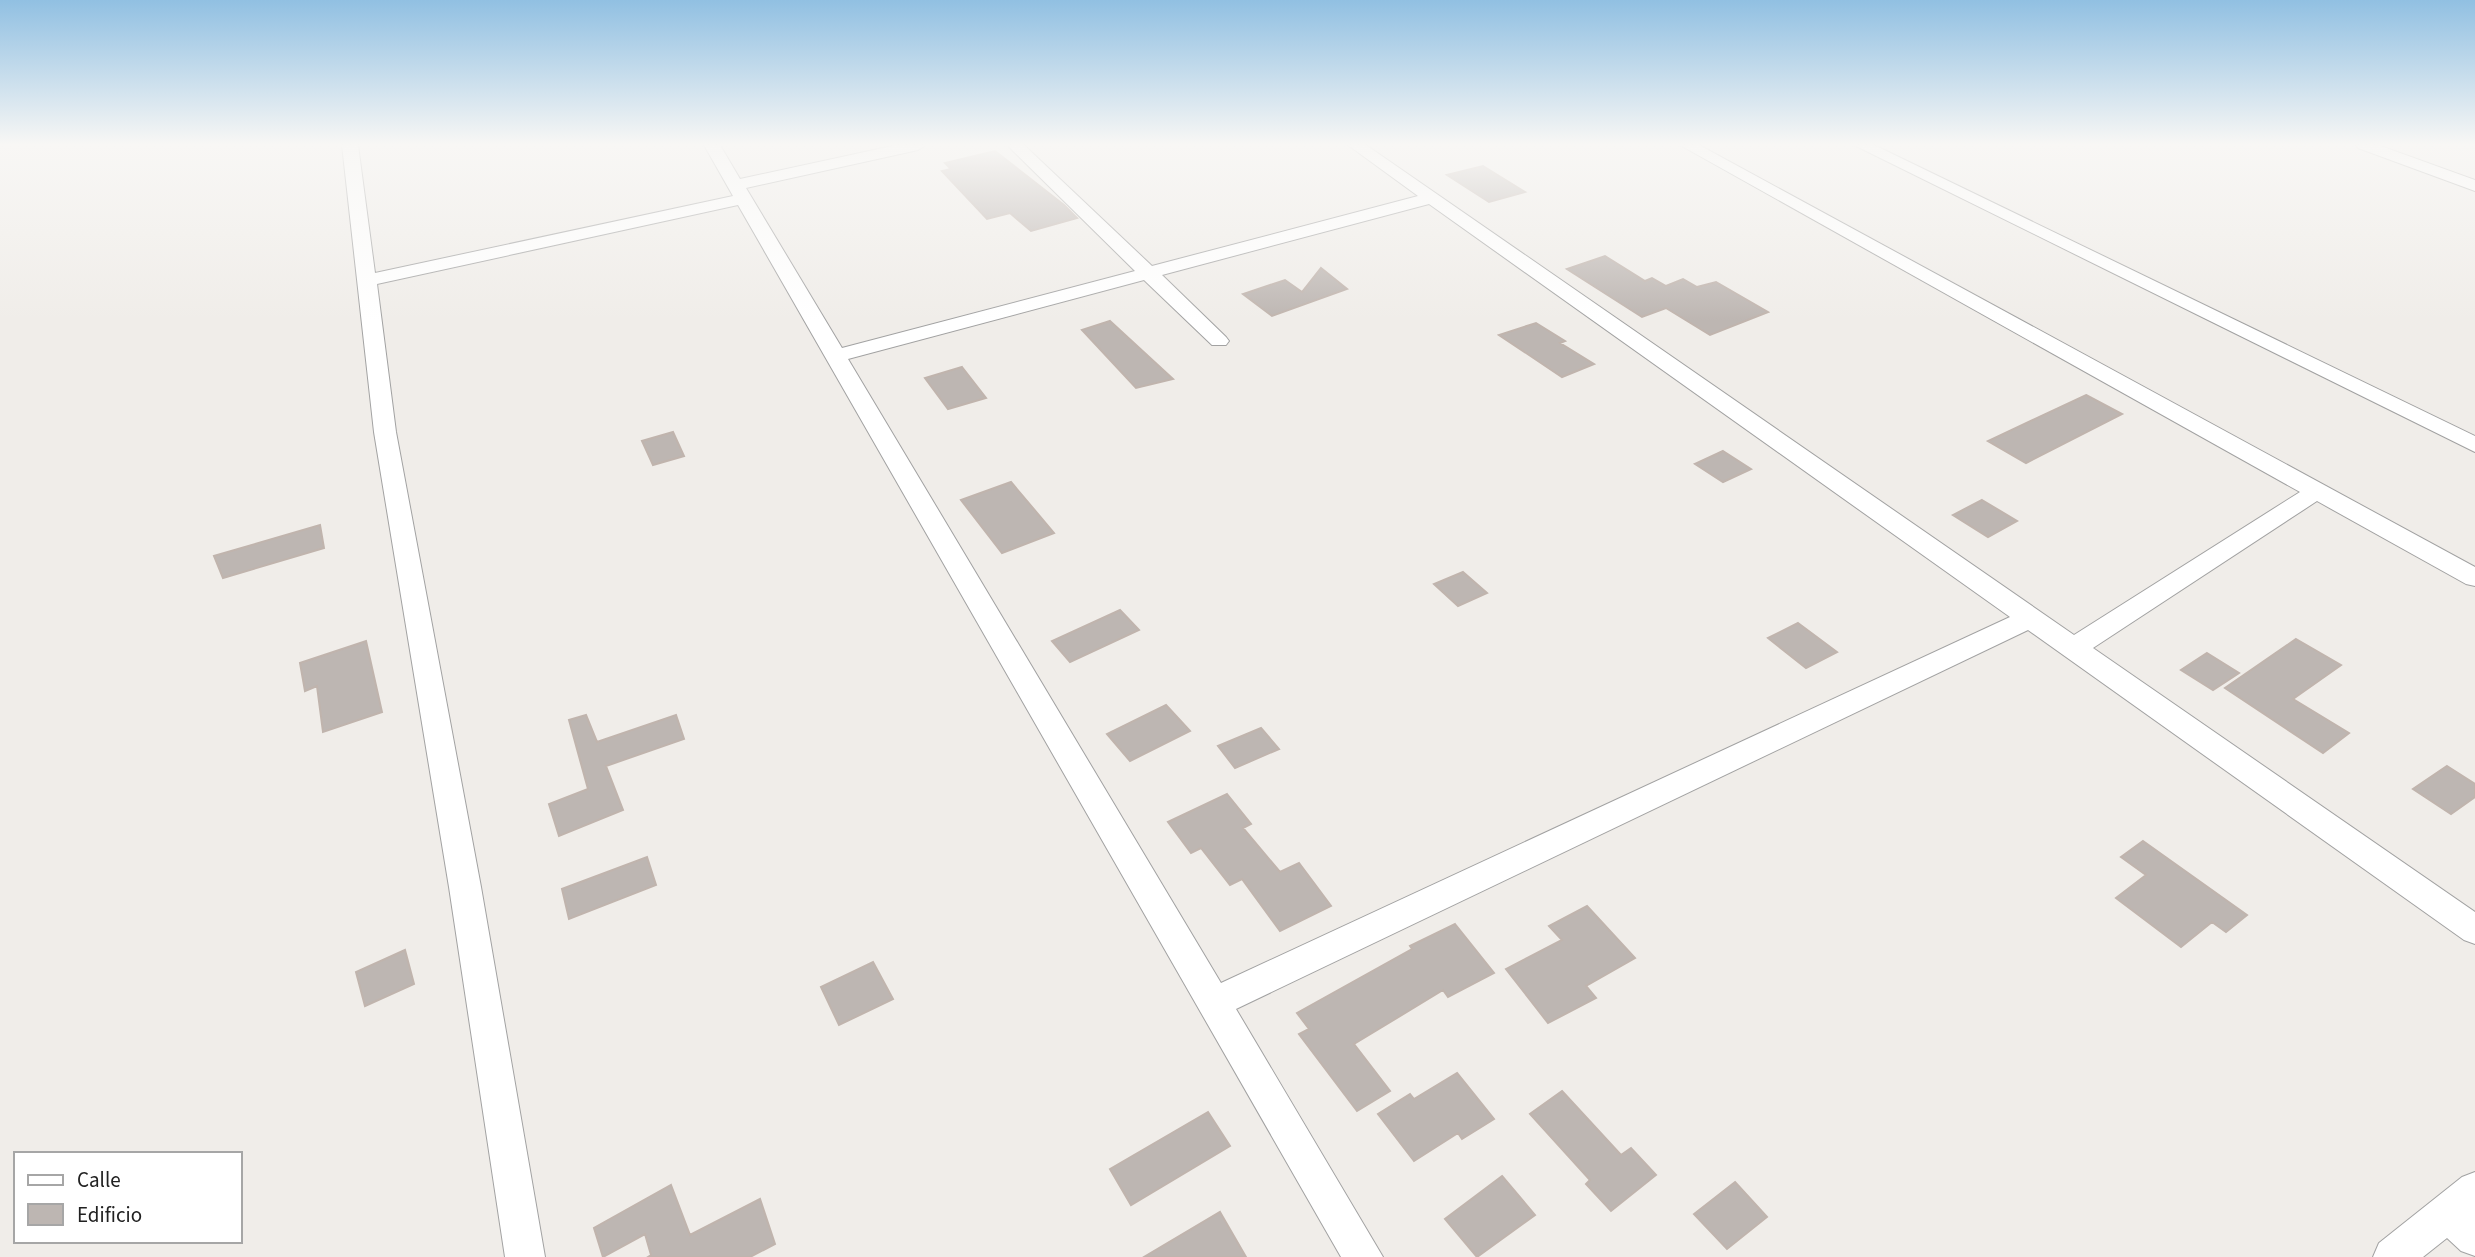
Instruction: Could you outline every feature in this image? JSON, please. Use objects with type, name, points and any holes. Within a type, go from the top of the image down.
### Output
[{"type":"street","points":[[361,204],[385,432],[465,887],[525,1257]]},
{"type":"street","points":[[367,280],[690,204]]},
{"type":"street","points":[[746,204],[1363,1257]]},
{"type":"street","points":[[1076,204],[1219,341]]},
{"type":"street","points":[[835,356],[1412,204]]},
{"type":"street","points":[[1441,204],[2475,930]]},
{"type":"street","points":[[1795,204],[2475,578]]},
{"type":"street","points":[[1982,204],[2475,445]]},
{"type":"street","points":[[2073,648],[2317,491]]},
{"type":"street","points":[[1214,1003],[2031,618]]},
{"type":"street","points":[[2393,1257],[2466,1213]]},
{"type":"building","points":[[973,204],[1062,204],[1077,218],[1031,231],[1010,213],[987,219]]},
{"type":"building","points":[[1605,256],[1645,281],[1652,278],[1666,286],[1683,279],[1697,287],[1716,282],[1768,312],[1710,335],[1666,308],[1642,317],[1567,269]]},
{"type":"building","points":[[1321,268],[1347,289],[1272,316],[1243,294],[1285,280],[1302,292]]},
{"type":"building","points":[[1110,321],[1173,379],[1136,388],[1082,330]]},
{"type":"building","points":[[1536,323],[1565,341],[1560,343],[1594,364],[1562,377],[1499,335]]},
{"type":"building","points":[[962,367],[986,398],[948,409],[925,378]]},
{"type":"building","points":[[2086,395],[2122,414],[2026,463],[1988,441]]},
{"type":"building","points":[[673,432],[684,456],[653,465],[642,441]]},
{"type":"building","points":[[1723,451],[1751,469],[1723,482],[1695,464]]},
{"type":"building","points":[[1011,482],[1054,533],[1002,553],[961,500]]},
{"type":"building","points":[[1982,500],[2017,521],[1988,537],[1953,515]]},
{"type":"building","points":[[320,525],[324,548],[223,578],[214,556]]},
{"type":"building","points":[[1463,572],[1487,593],[1458,606],[1434,584]]},
{"type":"building","points":[[1120,610],[1139,630],[1070,662],[1052,641]]},
{"type":"building","points":[[1798,623],[1837,652],[1806,668],[1768,638]]},
{"type":"building","points":[[2296,639],[2341,665],[2293,699],[2349,733],[2323,753],[2225,688]]},
{"type":"building","points":[[366,641],[382,712],[323,732],[317,686],[305,691],[300,663]]},
{"type":"building","points":[[2207,653],[2239,673],[2213,690],[2181,670]]},
{"type":"building","points":[[1166,705],[1190,731],[1130,761],[1107,734]]},
{"type":"building","points":[[586,715],[597,742],[676,715],[684,739],[606,766],[623,810],[559,836],[549,804],[588,789],[569,720]]},
{"type":"building","points":[[1261,728],[1279,749],[1235,768],[1218,746]]},
{"type":"building","points":[[2447,766],[2475,784],[2475,797],[2451,814],[2413,789]]},
{"type":"building","points":[[1227,794],[1251,824],[1243,828],[1280,872],[1299,863],[1331,906],[1280,931],[1242,879],[1230,885],[1201,848],[1191,853],[1168,822]]},
{"type":"building","points":[[2143,841],[2247,915],[2226,932],[2212,922],[2181,947],[2116,898],[2146,875],[2121,857]]},
{"type":"building","points":[[647,857],[656,885],[569,919],[562,889]]},
{"type":"building","points":[[1587,906],[1635,958],[1586,986],[1596,998],[1548,1023],[1506,969],[1562,940],[1549,926]]},
{"type":"building","points":[[1455,924],[1494,973],[1448,997],[1443,990],[1354,1044],[1390,1091],[1357,1111],[1299,1034],[1309,1029],[1297,1013],[1412,949],[1410,946]]},
{"type":"building","points":[[405,950],[414,984],[365,1006],[356,972]]},
{"type":"building","points":[[873,962],[893,999],[839,1025],[821,987]]},
{"type":"building","points":[[1457,1073],[1494,1119],[1462,1139],[1458,1133],[1414,1161],[1378,1114],[1410,1094],[1414,1099]]},
{"type":"building","points":[[1562,1091],[1621,1155],[1631,1148],[1656,1175],[1611,1211],[1586,1184],[1590,1180],[1530,1114]]},
{"type":"building","points":[[1208,1112],[1230,1146],[1131,1205],[1110,1169]]},
{"type":"building","points":[[1502,1176],[1535,1215],[1477,1257],[1445,1219]]},
{"type":"building","points":[[1735,1182],[1767,1217],[1727,1249],[1694,1214]]},
{"type":"building","points":[[671,1185],[690,1235],[760,1199],[775,1244],[750,1257],[648,1257],[651,1255],[645,1234],[603,1257],[594,1228]]},
{"type":"building","points":[[1220,1212],[1246,1257],[1144,1257]]}]
